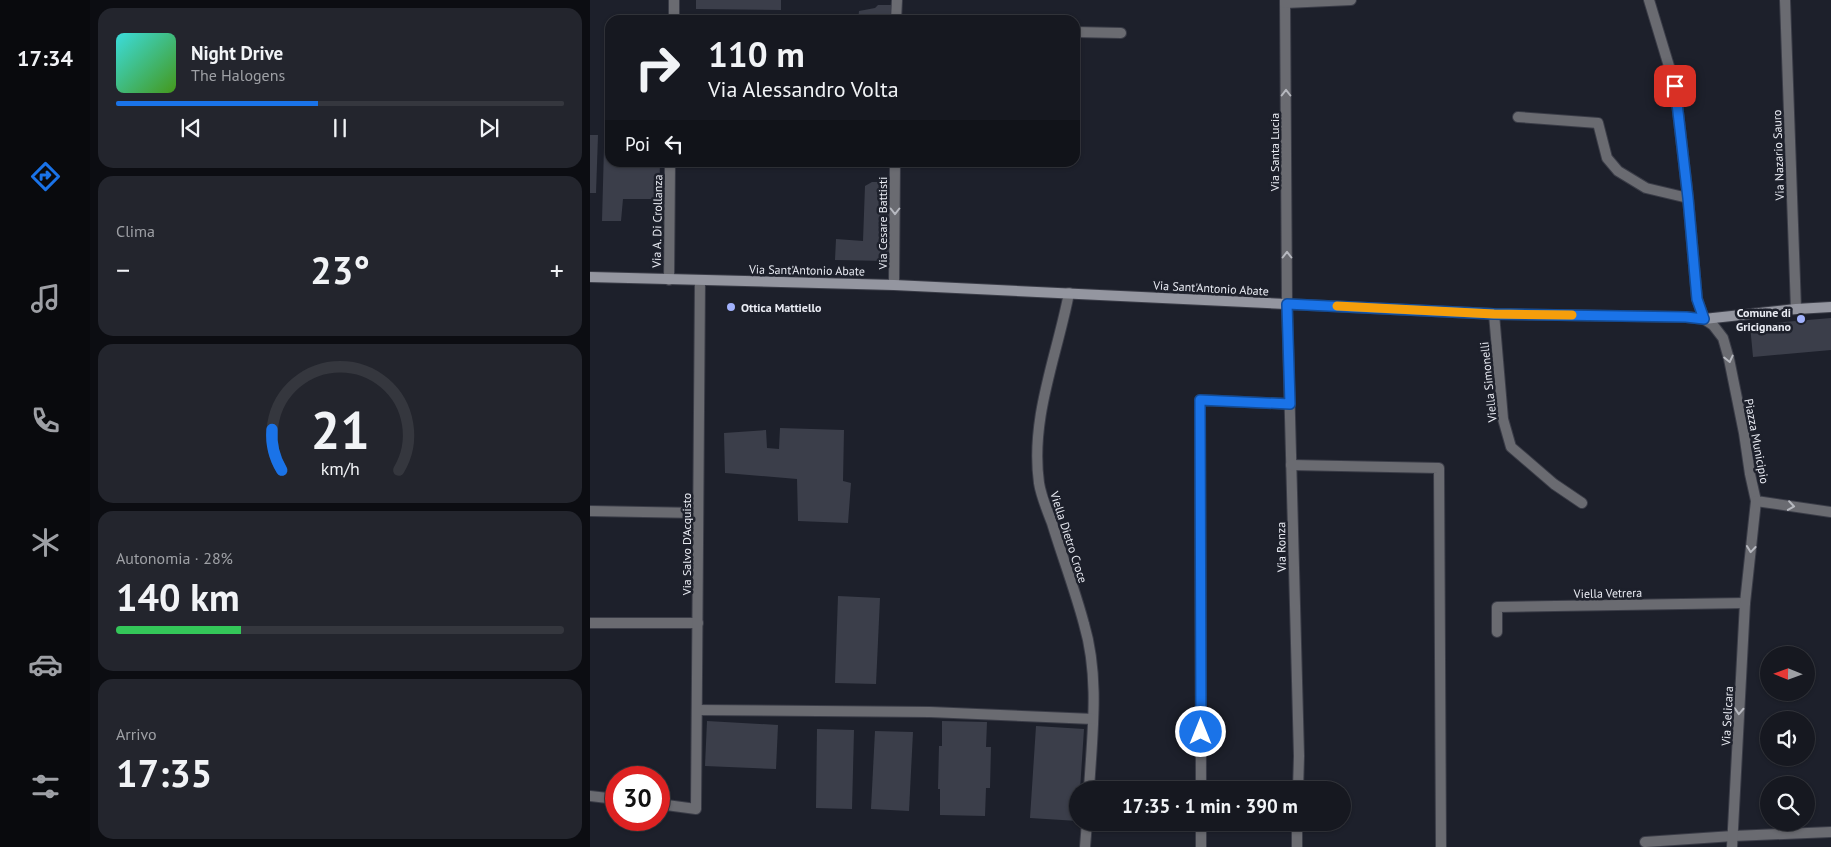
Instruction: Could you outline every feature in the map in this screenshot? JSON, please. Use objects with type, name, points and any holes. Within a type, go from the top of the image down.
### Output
[{"type":"street","points":[[674,0],[674,15]]},
{"type":"street","points":[[896,15],[897,0]]},
{"type":"street","points":[[1286,1],[1350,0]]},
{"type":"street","points":[[1649,0],[1675,86],[1697,299],[1704,319]]},
{"type":"street","name":"Via Nazario Sauro","points":[[1785,0],[1796,309]]},
{"type":"street","name":"Via Santa Lucia","points":[[1286,1],[1287,304]]},
{"type":"street","points":[[1080,32],[1121,33]]},
{"type":"street","points":[[1518,118],[1598,123],[1607,158],[1618,171],[1646,188],[1688,198]]},
{"type":"street","name":"Via A. Di Crollanza","points":[[669,280],[670,167]]},
{"type":"street","name":"Via Cesare Battisti","points":[[894,285],[895,167]]},
{"type":"street","name":"Via Sant'Antonio Abate","points":[[590,277],[894,285],[1494,314],[1686,317],[1704,319],[1831,306]]},
{"type":"street","name":"Via Salvo D'Acquisto","points":[[670,805],[696,809],[700,280]]},
{"type":"street","name":"Viella Dietro Croce","points":[[1069,293],[1041,409],[1038,452],[1039,484],[1085,626],[1093,673],[1090,781]]},
{"type":"street","name":"Via Ronza","points":[[1287,304],[1298,781]]},
{"type":"street","name":"Viella Simonelli","points":[[1494,314],[1503,419],[1511,447],[1554,484],[1582,503]]},
{"type":"street","name":"Piazza Municipio","points":[[1704,319],[1713,325],[1723,338],[1730,359],[1756,501],[1831,512]]},
{"type":"street","points":[[1201,781],[1200,400],[1290,404]]},
{"type":"street","points":[[1291,465],[1439,468],[1441,847]]},
{"type":"street","name":"Via Selicara","points":[[1732,847],[1745,603],[1756,501]]},
{"type":"street","points":[[590,511],[698,513]]},
{"type":"street","name":"Viella Vetrera","points":[[1496,632],[1497,607],[1745,603]]},
{"type":"street","points":[[590,623],[698,623]]},
{"type":"street","points":[[697,710],[930,712],[1093,719]]},
{"type":"street","points":[[590,796],[605,798]]},
{"type":"street","points":[[1085,847],[1086,831]]},
{"type":"street","points":[[1201,831],[1201,847]]},
{"type":"street","points":[[1297,831],[1297,847]]},
{"type":"street","points":[[1645,842],[1831,832]]},
{"type":"building","points":[[696,0],[781,0],[781,10],[696,9]]},
{"type":"building","points":[[878,5],[893,5],[892,15],[859,15],[859,11],[875,8]]},
{"type":"building","points":[[590,135],[598,135],[596,193],[590,193]]},
{"type":"building","points":[[604,147],[605,167],[660,167],[659,199],[623,199],[621,221],[602,221]]},
{"type":"building","points":[[872,182],[878,182],[890,188],[888,261],[835,260],[836,239],[863,241],[865,186]]},
{"type":"building","points":[[1831,318],[1831,350],[1753,357],[1750,325]]},
{"type":"building","points":[[780,428],[844,430],[843,481],[851,483],[848,523],[798,521],[797,479],[725,473],[724,433],[766,430],[767,448],[779,449]]},
{"type":"building","points":[[838,596],[880,598],[876,684],[835,683]]},
{"type":"building","points":[[707,721],[778,725],[776,769],[705,766]]},
{"type":"building","points":[[942,721],[987,722],[986,747],[991,747],[990,788],[986,788],[985,816],[940,815],[940,789],[938,789],[939,746],[942,746]]},
{"type":"building","points":[[1036,726],[1084,729],[1081,781],[1069,781],[1069,820],[1030,818]]},
{"type":"building","points":[[817,729],[854,730],[852,809],[816,808]]},
{"type":"building","points":[[875,731],[913,732],[909,811],[871,809]]},
{"type":"slow traffic","points":[[1337,306],[1494,314],[1572,315]]},
{"type":"place","name":"Ottica Mattiello","points":[[731,307]]},
{"type":"place","name":"Comune di Gricignano","points":[[1801,319]]},
{"type":"route","points":[[1201,732],[1200,400],[1290,404],[1287,304],[1494,314],[1686,317],[1704,319],[1697,299],[1675,86]]}]
